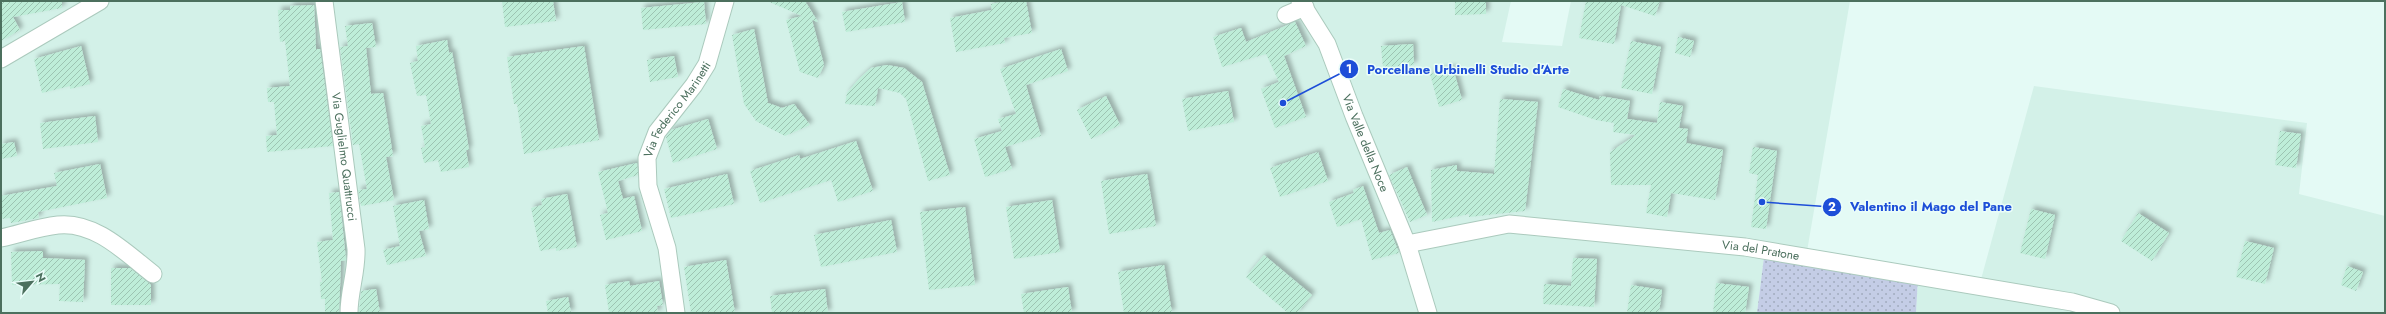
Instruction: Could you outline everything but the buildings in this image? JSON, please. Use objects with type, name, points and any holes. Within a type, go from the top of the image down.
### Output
[{"type":"street","points":[[1,59],[100,1]]},
{"type":"street","name":"Via Guglielmo Quattrucci","points":[[324,1],[356,249],[356,266],[351,286],[349,313]]},
{"type":"street","name":"Via Federico Marinetti","points":[[676,313],[667,248],[648,186],[646,158],[657,132],[694,84],[707,64],[725,1]]},
{"type":"street","points":[[1286,14],[1303,4]]},
{"type":"street","name":"Via Valle della Noce","points":[[1303,4],[1328,44],[1354,116],[1407,244],[1428,313]]},
{"type":"street","name":"Via del Pratone","points":[[1407,244],[1509,224],[1572,230],[1745,247],[2072,302],[2111,313]]},
{"type":"street","points":[[1,238],[59,225],[83,227],[110,240],[153,274]]},
{"type":"shaded area","points":[[1,1],[1511,1],[1502,42],[1562,46],[1571,1],[1850,1],[1806,257],[1765,249],[1757,313],[1,313]]},
{"type":"shaded area","points":[[2034,86],[2307,123],[2299,194],[2385,216],[2385,313],[1916,313],[1918,277],[1980,283]]},
{"type":"shaded area","points":[[1765,249],[1918,277],[1916,313],[1757,313]]},
{"type":"place","name":"Porcellane Urbinelli Studio d'Arte","points":[[1283,103]]},
{"type":"place","name":"Valentino il Mago del Pane","points":[[1762,202]]}]
